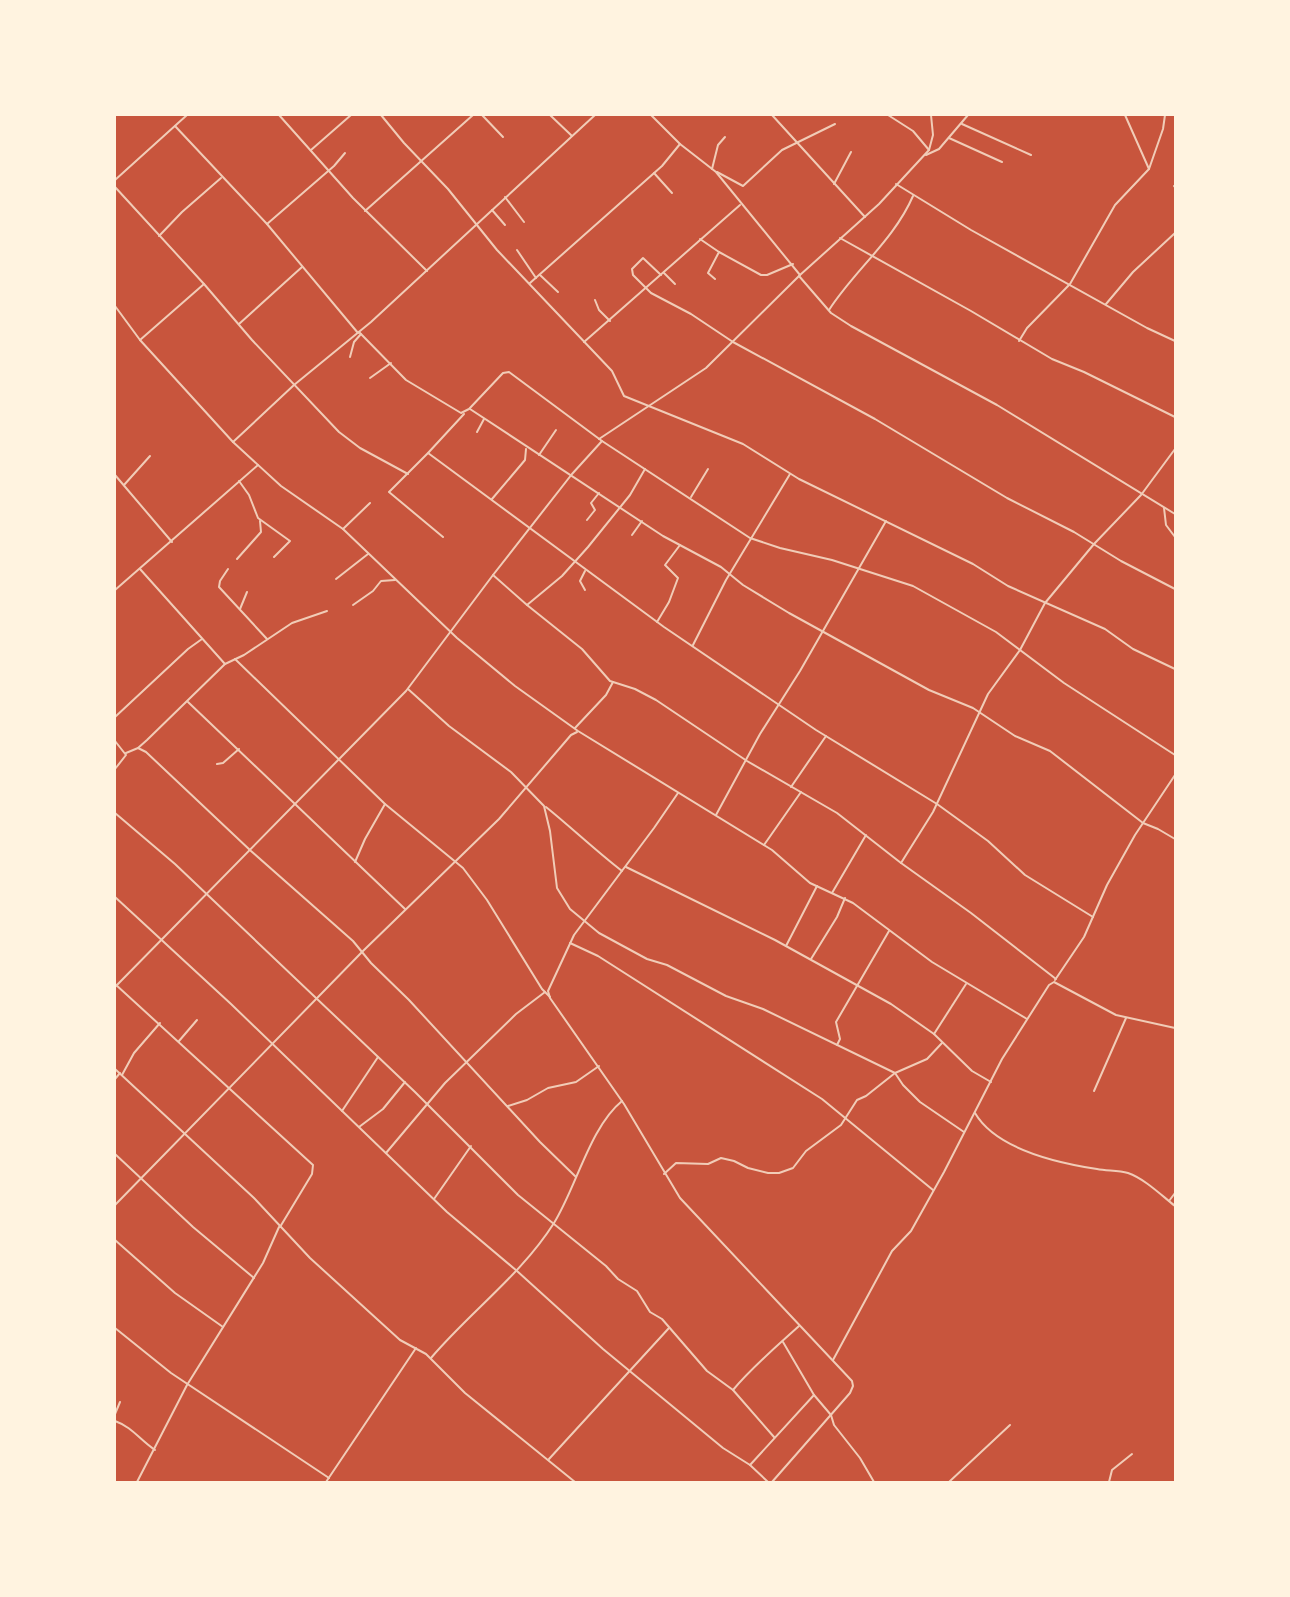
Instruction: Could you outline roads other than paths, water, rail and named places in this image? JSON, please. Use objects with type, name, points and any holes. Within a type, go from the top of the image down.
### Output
[{"type":"street","points":[[115,180],[187,115]]},
{"type":"street","points":[[278,115],[365,211],[427,271]]},
{"type":"street","points":[[311,150],[351,115]]},
{"type":"street","points":[[381,115],[448,189],[477,226],[612,371],[621,393],[647,407],[743,444],[790,474],[886,520],[1045,603],[1105,629],[1133,649],[1175,669]]},
{"type":"street","points":[[365,211],[473,115]]},
{"type":"street","points":[[482,115],[503,137]]},
{"type":"street","points":[[550,115],[572,136]]},
{"type":"street","points":[[233,442],[294,385],[359,333],[477,226],[505,197],[594,115]]},
{"type":"street","points":[[651,115],[680,144],[712,169],[743,186],[782,150],[835,124]]},
{"type":"street","points":[[772,115],[796,144],[865,217]]},
{"type":"street","points":[[888,115],[913,131],[930,150]]},
{"type":"street","points":[[137,1482],[187,1385],[254,1278],[280,1226],[312,1174],[314,1166],[180,1041],[115,986],[207,895],[408,689],[493,575],[601,440],[706,368],[840,238],[865,217],[926,155],[930,150],[933,135],[931,115]]},
{"type":"street","points":[[926,155],[939,148],[968,115]]},
{"type":"street","points":[[1125,115],[1149,169]]},
{"type":"street","points":[[1019,341],[1027,328],[1070,284],[1115,205],[1149,169],[1163,129],[1165,115]]},
{"type":"street","points":[[962,124],[1031,156]]},
{"type":"street","points":[[175,126],[221,178],[266,224],[359,333],[410,384],[464,413]]},
{"type":"street","points":[[712,169],[718,147],[726,137]]},
{"type":"street","points":[[949,138],[1002,162]]},
{"type":"street","points":[[530,283],[654,173],[680,144]]},
{"type":"street","points":[[834,184],[851,152]]},
{"type":"street","points":[[266,224],[328,171],[345,153]]},
{"type":"street","points":[[716,172],[829,310],[851,326],[997,405],[1088,460],[1141,495],[1175,514]]},
{"type":"street","points":[[654,173],[672,193]]},
{"type":"street","points":[[159,236],[182,212],[221,178]]},
{"type":"street","points":[[896,184],[913,196],[1147,328],[1175,341]]},
{"type":"street","points":[[115,187],[294,385],[349,440],[408,474]]},
{"type":"street","points":[[829,310],[845,286],[873,256],[906,210],[913,196]]},
{"type":"street","points":[[505,197],[524,222]]},
{"type":"street","points":[[584,342],[610,322],[741,204]]},
{"type":"street","points":[[492,210],[505,225]]},
{"type":"street","points":[[1106,304],[1133,272],[1175,234]]},
{"type":"street","points":[[840,238],[972,311],[1019,341],[1052,359],[1084,372],[1141,402],[1175,417]]},
{"type":"street","points":[[700,239],[719,252],[761,275],[769,274],[793,264]]},
{"type":"street","points":[[517,250],[536,278]]},
{"type":"street","points":[[715,279],[708,273],[719,252]]},
{"type":"street","points":[[675,284],[644,258],[632,266],[632,271],[646,288],[668,303],[698,318],[732,342],[875,418],[952,466],[1175,589]]},
{"type":"street","points":[[239,324],[302,266]]},
{"type":"street","points":[[540,275],[558,292]]},
{"type":"street","points":[[140,340],[204,284]]},
{"type":"street","points":[[595,300],[599,310],[610,322]]},
{"type":"street","points":[[115,306],[140,340],[233,442],[281,486],[343,529],[450,632],[516,686],[578,732],[764,845],[805,879],[845,898],[966,984],[1027,1019]]},
{"type":"street","points":[[350,357],[352,347],[359,333]]},
{"type":"street","points":[[370,378],[391,363]]},
{"type":"street","points":[[443,537],[389,494],[393,487],[408,474],[495,380],[507,371],[601,440],[750,538],[780,548],[818,556],[913,586],[996,632],[1064,683],[1175,755]]},
{"type":"street","points":[[469,409],[526,448],[572,474],[599,494],[680,546],[730,573],[742,585],[929,690],[959,701],[1015,736],[1064,760],[1143,823],[1158,829],[1175,840]]},
{"type":"street","points":[[478,432],[484,418]]},
{"type":"street","points":[[539,455],[556,430]]},
{"type":"street","points":[[492,500],[525,460],[526,448]]},
{"type":"street","points":[[901,863],[937,804],[978,712],[1002,672],[1020,650],[1045,603],[1094,544],[1141,495],[1175,449]]},
{"type":"street","points":[[428,453],[657,623],[693,645],[826,736],[937,804],[988,841],[1025,876],[1093,917]]},
{"type":"street","points":[[124,485],[150,456]]},
{"type":"street","points":[[115,590],[258,465]]},
{"type":"street","points":[[527,604],[554,583],[574,562],[620,507],[640,480],[645,469]]},
{"type":"street","points":[[690,498],[708,469]]},
{"type":"street","points":[[693,645],[730,573],[790,474]]},
{"type":"street","points":[[115,475],[172,542]]},
{"type":"street","points":[[239,481],[249,495],[254,512],[259,519],[290,541],[288,546],[274,557]]},
{"type":"street","points":[[588,520],[595,510],[591,503],[599,494]]},
{"type":"street","points":[[343,529],[370,503]]},
{"type":"street","points":[[1164,508],[1166,525],[1175,537]]},
{"type":"street","points":[[237,559],[261,532],[259,519]]},
{"type":"street","points":[[716,815],[778,704],[823,632],[886,520]]},
{"type":"street","points":[[632,535],[642,521]]},
{"type":"street","points":[[657,623],[670,602],[678,578],[665,565],[680,546]]},
{"type":"street","points":[[336,579],[368,554]]},
{"type":"street","points":[[228,569],[219,586],[267,639]]},
{"type":"street","points":[[140,570],[225,664]]},
{"type":"street","points":[[585,571],[580,581],[585,590]]},
{"type":"street","points":[[493,575],[582,649],[605,676],[613,682],[635,689],[656,700],[747,761],[837,813],[901,863],[972,912],[1055,981],[1108,1012],[1126,1018],[1175,1028]]},
{"type":"street","points":[[353,605],[374,591],[380,580],[395,580]]},
{"type":"street","points":[[240,609],[247,592]]},
{"type":"street","points":[[126,753],[138,748],[188,702],[225,664],[292,624],[327,611]]},
{"type":"street","points":[[115,716],[188,649],[202,639]]},
{"type":"street","points":[[235,659],[385,804],[455,859],[488,900],[545,992],[622,1100],[664,1174],[686,1206],[852,1381],[853,1386],[850,1393],[772,1482]]},
{"type":"street","points":[[574,729],[606,695],[613,682]]},
{"type":"street","points":[[408,689],[449,726],[511,772],[544,806],[622,871]]},
{"type":"street","points":[[188,702],[405,909]]},
{"type":"street","points":[[570,726],[571,734]]},
{"type":"street","points":[[115,1205],[141,1176],[317,1000],[363,951],[455,859],[499,819],[571,734],[578,732]]},
{"type":"street","points":[[791,787],[826,736]]},
{"type":"street","points":[[115,741],[126,753]]},
{"type":"street","points":[[138,748],[146,752],[363,951],[371,963],[576,1177]]},
{"type":"street","points":[[216,764],[223,763],[239,749]]},
{"type":"street","points":[[115,769],[124,760],[126,753]]},
{"type":"street","points":[[833,1360],[887,1259],[911,1231],[990,1082],[1049,985],[1055,981],[1084,937],[1107,885],[1143,823],[1175,774]]},
{"type":"street","points":[[764,845],[801,792]]},
{"type":"street","points":[[550,998],[549,988],[570,943],[584,920],[626,867],[678,793]]},
{"type":"street","points":[[355,862],[365,839],[385,804]]},
{"type":"street","points":[[544,806],[550,831],[556,887],[568,906],[599,933],[627,946],[647,959],[667,965],[726,996],[763,1009],[837,1046],[895,1072],[903,1085],[920,1102],[959,1126],[964,1132]]},
{"type":"street","points":[[115,813],[175,864],[405,1082],[518,1195],[606,1266],[618,1279],[636,1291],[650,1312],[662,1319],[707,1370],[733,1390],[774,1437]]},
{"type":"street","points":[[832,893],[866,835]]},
{"type":"street","points":[[1175,857],[1175,872]]},
{"type":"street","points":[[626,867],[786,946],[891,1004],[934,1034],[975,1073],[990,1082]]},
{"type":"street","points":[[786,946],[817,886]]},
{"type":"street","points":[[115,898],[342,1110],[434,1200],[517,1271],[603,1349],[630,1369],[723,1448],[750,1465],[768,1482]]},
{"type":"street","points":[[811,960],[837,917],[845,898]]},
{"type":"street","points":[[837,1046],[840,1039],[836,1022],[889,931]]},
{"type":"street","points":[[570,943],[598,956],[822,1099],[933,1190]]},
{"type":"street","points":[[934,1034],[966,984]]},
{"type":"street","points":[[386,1154],[427,1103],[467,1062],[516,1014],[545,992]]},
{"type":"street","points":[[1094,1091],[1126,1018]]},
{"type":"street","points":[[180,1041],[197,1020]]},
{"type":"street","points":[[115,1080],[134,1053],[160,1023]]},
{"type":"street","points":[[664,1174],[676,1163],[708,1164],[721,1158],[748,1168],[778,1173],[796,1165],[806,1151],[832,1134],[847,1119],[858,1100],[866,1096],[895,1072],[927,1059],[942,1042]]},
{"type":"street","points":[[342,1110],[378,1057]]},
{"type":"street","points":[[508,1106],[527,1100],[548,1088],[576,1082],[599,1066]]},
{"type":"street","points":[[115,1069],[254,1198],[310,1258],[400,1340],[431,1358],[465,1393],[530,1448],[548,1459],[575,1482]]},
{"type":"street","points":[[359,1127],[383,1109],[405,1082]]},
{"type":"street","points":[[431,1358],[517,1271],[553,1225],[599,1131],[622,1100]]},
{"type":"street","points":[[974,1112],[982,1122],[1018,1149],[1097,1169],[1125,1172],[1140,1179],[1175,1206]]},
{"type":"street","points":[[434,1200],[471,1146]]},
{"type":"street","points":[[115,1154],[141,1176],[192,1227],[254,1278]]},
{"type":"street","points":[[1168,1201],[1175,1193]]},
{"type":"street","points":[[115,1240],[175,1294],[223,1327]]},
{"type":"street","points":[[733,1390],[751,1369],[762,1363],[799,1326]]},
{"type":"street","points":[[115,1328],[187,1385],[328,1478]]},
{"type":"street","points":[[548,1459],[669,1328]]},
{"type":"street","points":[[783,1342],[814,1394],[831,1415],[834,1425],[860,1458],[874,1482]]},
{"type":"street","points":[[326,1482],[416,1348]]},
{"type":"street","points":[[750,1465],[814,1394]]},
{"type":"street","points":[[115,1414],[120,1402]]},
{"type":"street","points":[[115,1421],[130,1427],[144,1443],[155,1450]]},
{"type":"street","points":[[949,1482],[1010,1425]]},
{"type":"street","points":[[1109,1482],[1112,1470],[1132,1454]]}]
